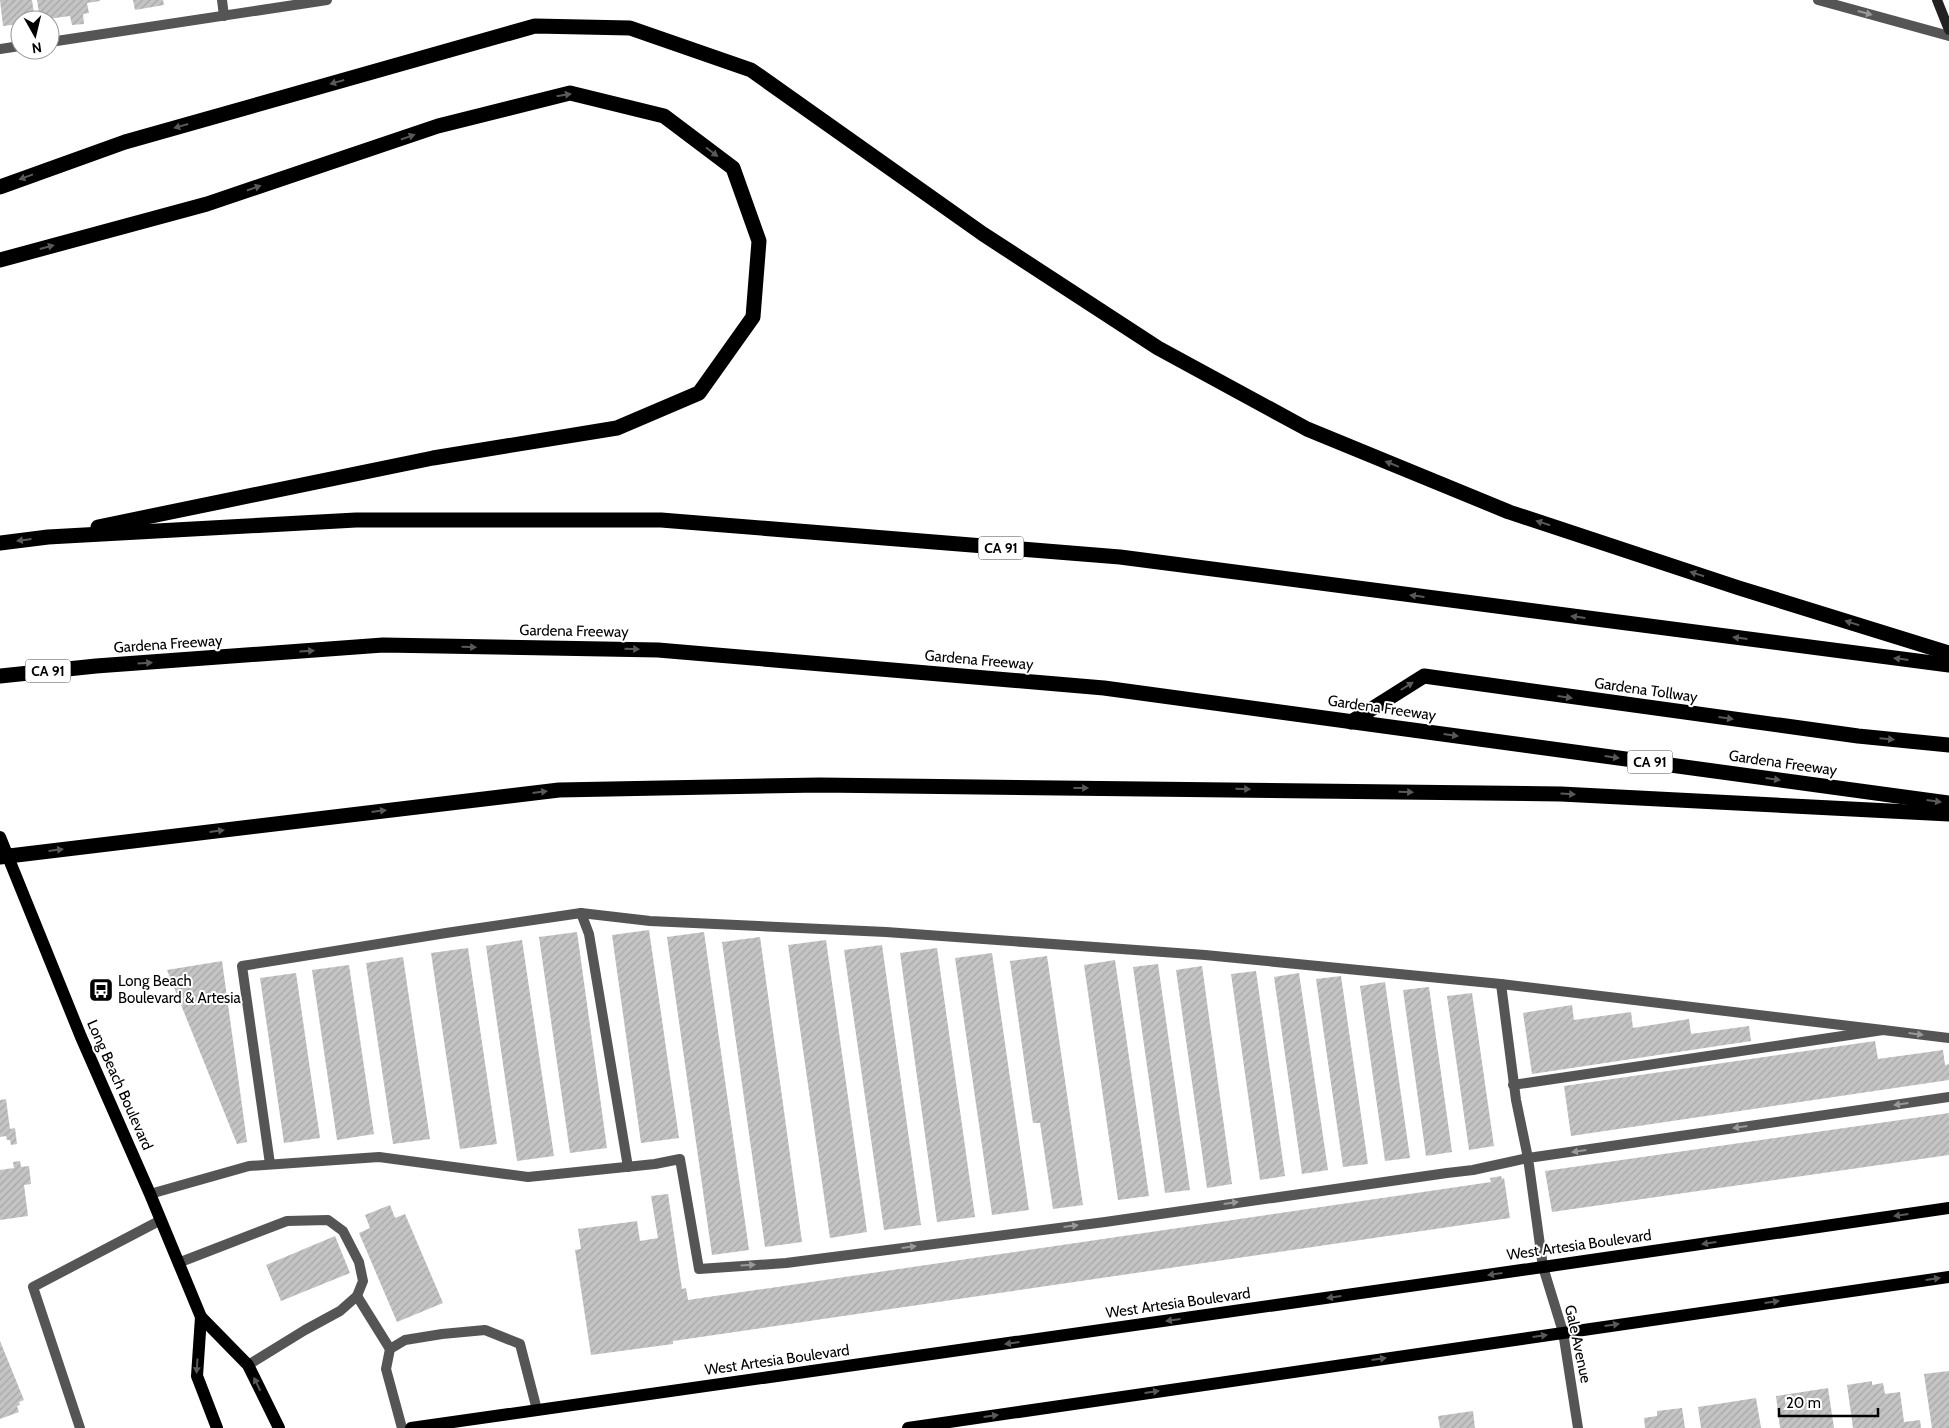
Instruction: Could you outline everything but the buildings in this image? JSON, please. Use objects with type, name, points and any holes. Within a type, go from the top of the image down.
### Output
[{"type":"highway","points":[[0,187],[125,142],[535,26],[630,28],[751,70],[983,234],[1158,348],[1307,429],[1509,512],[1739,588],[1949,652]]},
{"type":"highway","points":[[0,260],[207,204],[438,126],[570,93],[664,116],[733,168],[758,241],[753,317],[699,393],[617,428],[433,458],[48,537]]},
{"type":"highway","name":"CA 91","points":[[0,543],[48,537],[356,520],[660,520],[1120,557],[1949,665]]},
{"type":"highway","name":"Gardena Freeway","points":[[0,676],[96,666],[383,646],[658,650],[1104,688],[1949,803]]},
{"type":"highway","name":"Gardena Tollway","points":[[1351,722],[1424,676],[1848,735],[1949,745]]},
{"type":"highway","points":[[4,856],[559,790],[820,784],[1542,794],[1949,814]]},
{"type":"main road","name":"Long Beach Boulevard","points":[[0,837],[4,856],[201,1317],[248,1365],[279,1428]]},
{"type":"main road","name":"West Artesia Boulevard","points":[[411,1428],[1949,1208]]},
{"type":"main road","points":[[908,1428],[1949,1277]]},
{"type":"main road","name":"Long Beach Boulevard","points":[[201,1317],[197,1376],[217,1428]]},
{"type":"street","points":[[222,0],[224,16]]},
{"type":"street","points":[[60,41],[327,0]]},
{"type":"street","points":[[1818,0],[1949,36]]},
{"type":"street","points":[[1937,0],[1949,30]]},
{"type":"street","points":[[270,1164],[242,966],[436,934],[581,913],[650,921],[886,932],[1205,955],[1501,984],[1949,1038]]},
{"type":"street","points":[[581,913],[589,934],[628,1167]]},
{"type":"street","name":"Gale Avenue","points":[[1501,984],[1514,1085],[1528,1158],[1543,1267],[1563,1332],[1578,1428]]},
{"type":"street","points":[[1514,1085],[1882,1030]]},
{"type":"street","points":[[150,1194],[249,1166],[270,1164],[379,1157],[528,1178],[680,1159],[699,1269],[786,1263],[1105,1222],[1447,1172],[1473,1170],[1528,1158],[1949,1097]]},
{"type":"street","points":[[80,1428],[32,1287],[161,1220]]},
{"type":"street","points":[[178,1263],[287,1221],[328,1220],[343,1231],[359,1262],[363,1281],[357,1296],[340,1311],[248,1365]]},
{"type":"street","points":[[357,1296],[390,1349],[386,1369],[402,1428]]},
{"type":"street","points":[[390,1349],[405,1340],[485,1330],[520,1344],[537,1410]]},
{"type":"place","name":"Long Beach Boulevard & Artesia","points":[[101,990]]}]
